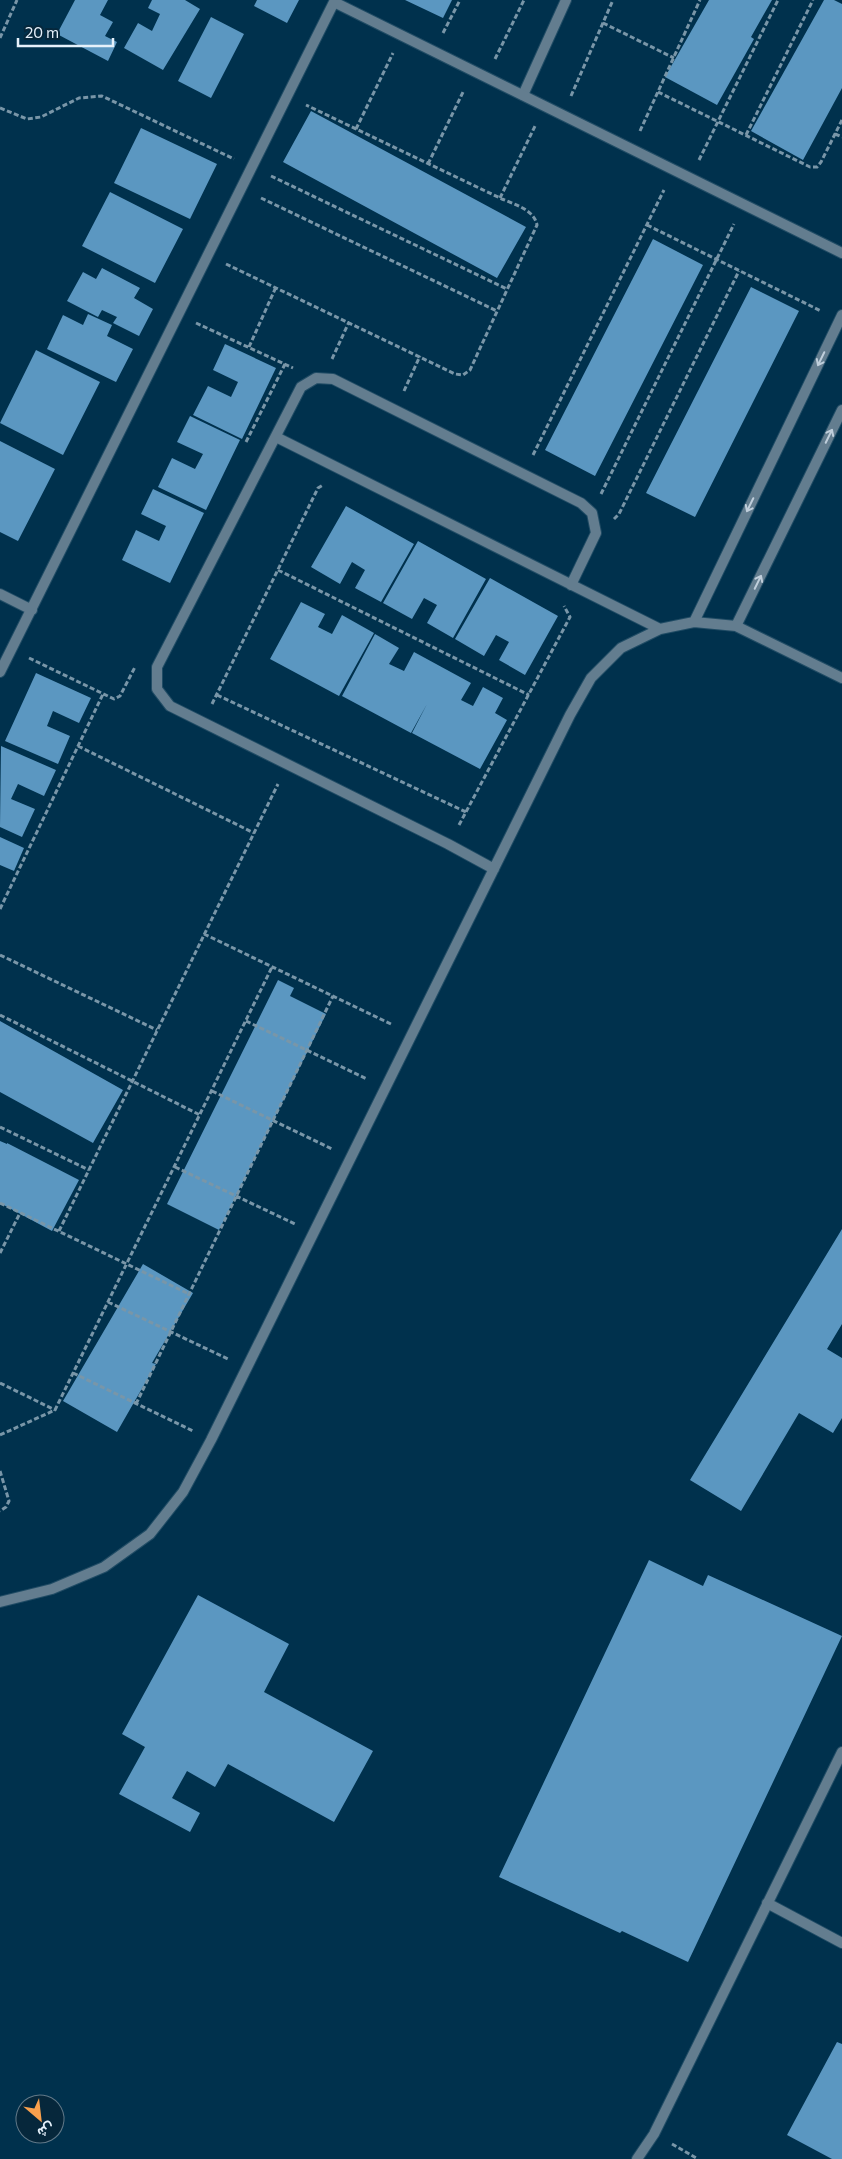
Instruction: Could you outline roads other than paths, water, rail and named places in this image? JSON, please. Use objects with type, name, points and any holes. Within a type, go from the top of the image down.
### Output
[{"type":"street","points":[[523,96],[566,0]]},
{"type":"street","points":[[0,672],[334,1],[842,254]]},
{"type":"street","points":[[694,622],[841,318]]},
{"type":"street","points":[[494,869],[448,844],[170,706],[157,689],[156,668],[301,387],[319,378],[333,379],[581,503],[592,513],[596,533],[571,585]]},
{"type":"street","points":[[736,626],[842,410]]},
{"type":"street","points":[[276,437],[660,629]]},
{"type":"street","points":[[0,594],[32,610]]},
{"type":"street","points":[[0,1602],[52,1589],[104,1568],[150,1534],[183,1492],[211,1440],[494,869],[591,678],[621,648],[660,629],[694,622],[736,626],[842,678]]},
{"type":"street","points":[[637,2159],[654,2134],[842,1752]]},
{"type":"street","points":[[767,1902],[842,1943]]}]
